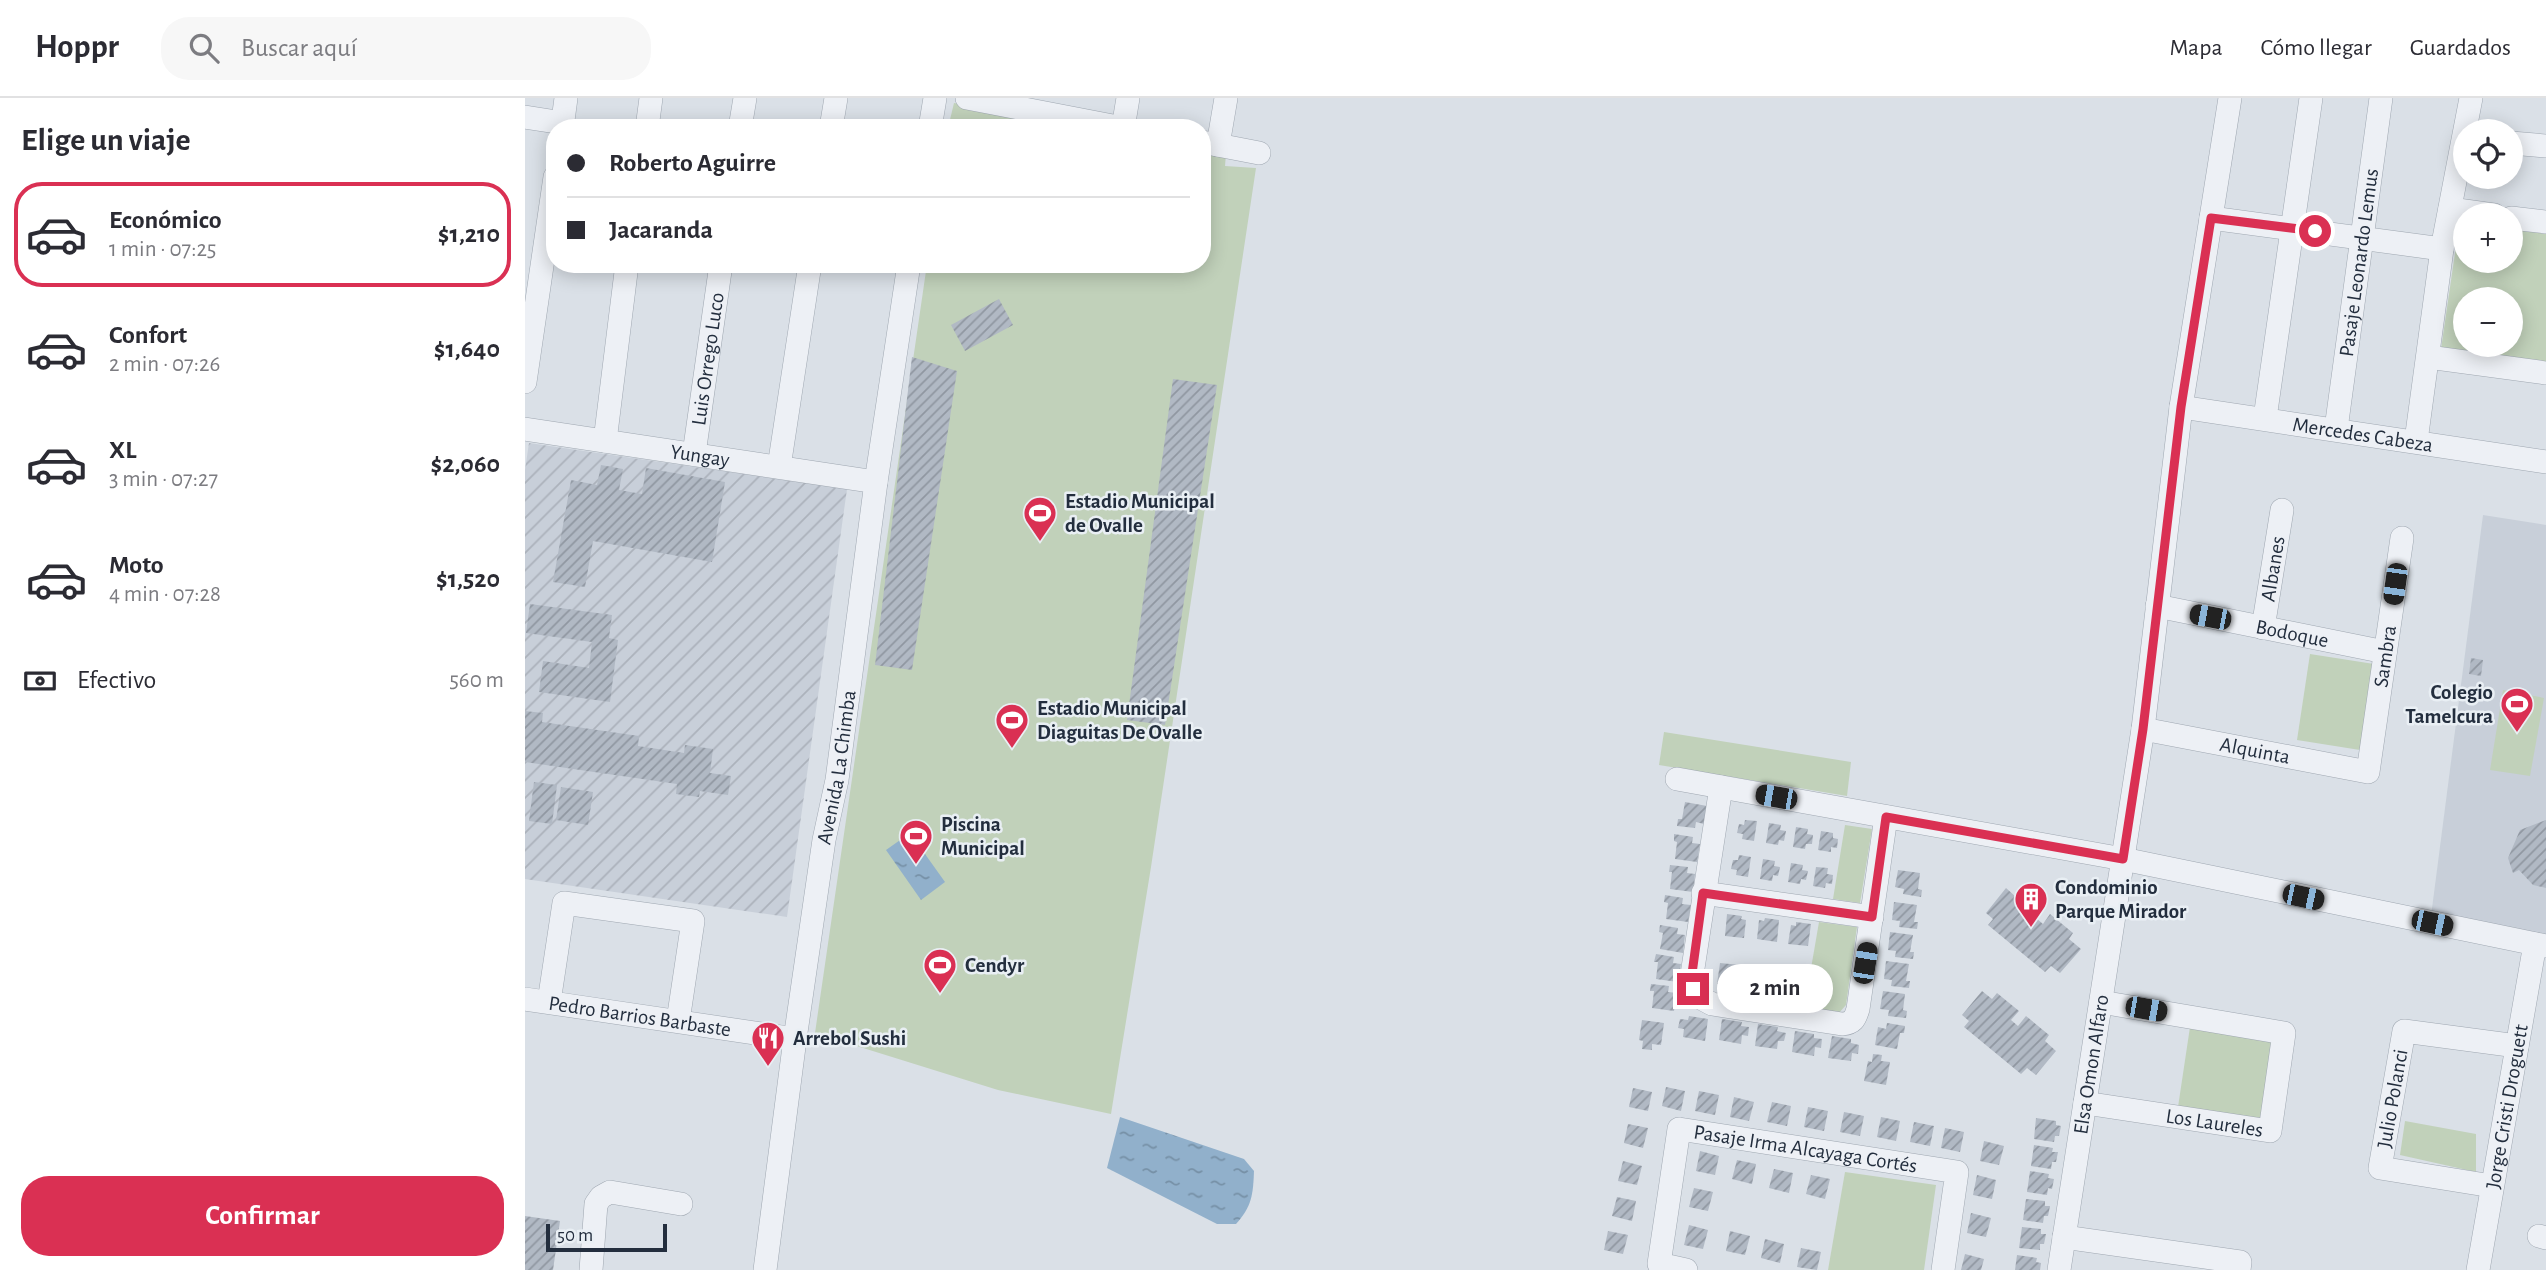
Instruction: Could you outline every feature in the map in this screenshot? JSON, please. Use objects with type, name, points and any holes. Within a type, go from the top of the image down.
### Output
[{"type":"street","points":[[563,119],[566,98]]},
{"type":"street","points":[[648,119],[652,98]]},
{"type":"street","points":[[742,119],[745,98]]},
{"type":"street","points":[[832,119],[836,98]]},
{"type":"street","points":[[932,119],[935,98]]},
{"type":"street","points":[[967,98],[1032,104],[1089,119]]},
{"type":"street","points":[[1124,119],[1128,98]]},
{"type":"street","points":[[1211,141],[1226,98]]},
{"type":"street","points":[[2181,407],[2230,98]]},
{"type":"street","points":[[2265,418],[2311,98]]},
{"type":"street","name":"Pasaje Leonardo Lemus","points":[[2336,429],[2381,98]]},
{"type":"street","points":[[2468,119],[2471,98]]},
{"type":"street","points":[[525,117],[546,122]]},
{"type":"street","points":[[2523,143],[2546,146]]},
{"type":"street","points":[[1211,144],[1259,153]]},
{"type":"street","points":[[2416,441],[2442,250],[2454,189]]},
{"type":"street","points":[[525,382],[533,275],[546,217]]},
{"type":"street","points":[[2211,218],[2442,250]]},
{"type":"street","points":[[2523,219],[2546,222]]},
{"type":"street","points":[[605,441],[626,273]]},
{"type":"street","name":"Luis Orrego Luco","points":[[694,454],[720,273]]},
{"type":"street","points":[[779,467],[809,273]]},
{"type":"street","name":"Avenida La Chimba","points":[[765,1270],[795,1038],[824,840],[837,780],[876,482],[908,273]]},
{"type":"street","points":[[2428,357],[2546,373]]},
{"type":"street","name":"Mercedes Cabeza","points":[[2181,407],[2546,462]]},
{"type":"street","name":"Elsa Omon Alfaro","points":[[2059,1270],[2143,729],[2181,407]]},
{"type":"street","name":"Yungay","points":[[525,429],[876,482]]},
{"type":"street","name":"Albanes","points":[[2263,628],[2283,510]]},
{"type":"street","name":"Sambra","points":[[2368,772],[2402,538]]},
{"type":"street","name":"Bodoque","points":[[2157,606],[2385,652]]},
{"type":"street","name":"Alquinta","points":[[2143,729],[2368,772]]},
{"type":"street","points":[[1677,779],[2123,859],[2540,945]]},
{"type":"street","points":[[1721,787],[1691,981],[1699,997],[1712,1004],[1842,1024],[1855,1019],[1859,1009],[1886,817]]},
{"type":"street","points":[[1703,893],[1872,917]]},
{"type":"street","points":[[549,1002],[564,903],[693,921],[678,1021]]},
{"type":"street","name":"Jorge Cristi Droguett","points":[[2478,1270],[2517,1046],[2540,945]]},
{"type":"street","name":"Pedro Barrios Barbaste","points":[[525,999],[795,1038]]},
{"type":"street","name":"Los Laureles","points":[[2085,1103],[2270,1131],[2284,1033],[2101,1002]]},
{"type":"street","name":"Julio Polanci","points":[[2493,1186],[2380,1168],[2404,1031],[2517,1046]]},
{"type":"street","name":"Pasaje Irma Alcayaga Cortés","points":[[1686,1270],[1659,1264],[1679,1129],[1957,1172],[1943,1270]]},
{"type":"street","points":[[591,1270],[596,1204],[601,1197],[610,1192],[681,1204]]},
{"type":"street","points":[[2064,1237],[2240,1262],[2239,1270]]},
{"type":"shaded area","points":[[529,443],[847,489],[787,917],[525,879],[525,470]]},
{"type":"shaded area","name":"Colegio Tamelcura","points":[[2483,515],[2546,525],[2546,936],[2431,916]]},
{"type":"green space","points":[[954,103],[1039,119],[950,119]]},
{"type":"green space","name":"Estadio Municipal Diaguitas De Ovalle","points":[[1211,151],[1226,154],[1225,166],[1256,168],[1151,867],[1111,1114],[998,1090],[815,1033],[926,273],[1211,273]]},
{"type":"green space","points":[[2523,228],[2546,231],[2546,364],[2497,357],[2523,357],[2523,287],[2453,287],[2453,351],[2441,349],[2453,267],[2453,273],[2523,273]]},
{"type":"green space","points":[[2310,654],[2374,664],[2360,750],[2297,740]]},
{"type":"green space","name":"Colegio Tamelcura","points":[[2503,690],[2544,698],[2530,776],[2490,770]]},
{"type":"green space","points":[[1664,732],[1851,762],[1847,796],[1659,765]]},
{"type":"green space","points":[[1845,825],[1872,829],[1860,903],[1833,899]]},
{"type":"green space","points":[[1819,922],[1857,927],[1846,1005],[1838,1014],[1804,1009]]},
{"type":"green space","points":[[2190,1027],[2275,1039],[2262,1121],[2178,1107]]},
{"type":"green space","points":[[2405,1121],[2476,1134],[2476,1172],[2400,1155]]},
{"type":"green space","points":[[1845,1172],[1936,1185],[1924,1270],[1828,1270]]},
{"type":"water","name":"Piscina Municipal","points":[[910,833],[945,882],[921,900],[886,850]]},
{"type":"water","points":[[1120,1117],[1244,1159],[1254,1171],[1253,1187],[1251,1200],[1236,1224],[1217,1224],[1107,1168]]},
{"type":"building","points":[[999,299],[1013,325],[965,351],[951,325]]},
{"type":"building","points":[[912,357],[957,371],[912,670],[875,665]]},
{"type":"building","points":[[1173,379],[1217,385],[1165,725],[1127,720]]},
{"type":"building","points":[[601,465],[623,469],[619,490],[642,494],[646,468],[725,482],[712,562],[593,541],[585,587],[553,582],[571,480],[597,485]]},
{"type":"building","points":[[530,604],[612,615],[609,638],[618,640],[610,702],[539,692],[543,661],[589,668],[592,642],[526,633]]},
{"type":"building","points":[[2471,658],[2483,660],[2481,676],[2469,674]]},
{"type":"building","points":[[525,711],[543,713],[542,722],[639,736],[638,746],[684,753],[685,745],[713,749],[710,773],[731,776],[728,795],[700,791],[699,797],[676,794],[677,784],[525,762]]},
{"type":"building","points":[[534,782],[557,785],[552,824],[529,821]]},
{"type":"building","points":[[561,787],[593,792],[588,825],[556,820]]},
{"type":"building","points":[[1685,802],[1707,806],[1704,824],[1696,822],[1695,828],[1677,826],[1678,819],[1682,819]]},
{"type":"building","points":[[1745,820],[1757,821],[1754,841],[1742,839],[1743,834],[1737,833],[1739,824],[1744,825]]},
{"type":"building","points":[[2546,820],[2546,888],[2533,885],[2519,870],[2513,873],[2508,858],[2520,830]]},
{"type":"building","points":[[1769,823],[1781,825],[1780,830],[1786,831],[1784,841],[1779,840],[1778,845],[1766,843]]},
{"type":"building","points":[[1796,827],[1808,829],[1807,834],[1813,835],[1812,844],[1806,844],[1805,849],[1793,847]]},
{"type":"building","points":[[1821,831],[1833,833],[1833,838],[1838,839],[1837,848],[1831,847],[1831,852],[1818,850]]},
{"type":"building","points":[[1674,834],[1693,837],[1692,843],[1700,844],[1697,862],[1675,859],[1677,842],[1674,841]]},
{"type":"building","points":[[1739,855],[1751,857],[1748,877],[1736,875],[1737,870],[1731,869],[1733,860],[1738,860]]},
{"type":"building","points":[[1763,859],[1775,861],[1774,866],[1780,867],[1778,876],[1773,875],[1772,881],[1760,879]]},
{"type":"building","points":[[1791,863],[1803,865],[1802,870],[1808,871],[1806,880],[1801,879],[1800,884],[1788,882]]},
{"type":"building","points":[[1670,865],[1688,867],[1687,873],[1695,874],[1693,892],[1670,889]]},
{"type":"building","points":[[1816,867],[1828,868],[1827,874],[1833,875],[1832,884],[1826,883],[1825,888],[1813,886]]},
{"type":"building","points":[[1898,870],[1920,873],[1918,889],[1922,890],[1921,897],[1903,894],[1904,889],[1895,887]]},
{"type":"building","name":"Condominio Parque Mirador","points":[[2006,888],[2016,897],[2021,891],[2043,909],[2036,918],[2043,924],[2050,914],[2073,933],[2069,939],[2081,949],[2060,973],[2051,966],[2045,972],[1988,925],[1993,919],[1986,913]]},
{"type":"building","points":[[1665,895],[1683,898],[1682,904],[1691,905],[1688,922],[1666,919],[1668,903],[1664,902]]},
{"type":"building","points":[[1894,902],[1917,905],[1914,922],[1918,922],[1917,929],[1899,927],[1900,921],[1892,920]]},
{"type":"building","points":[[1727,914],[1742,916],[1741,919],[1746,920],[1744,938],[1725,936]]},
{"type":"building","points":[[1765,918],[1779,920],[1777,942],[1757,939],[1759,920],[1764,921]]},
{"type":"building","points":[[1796,922],[1811,924],[1808,946],[1788,944],[1791,925],[1796,926]]},
{"type":"building","points":[[1660,925],[1678,928],[1677,934],[1685,935],[1683,953],[1660,949],[1663,933],[1659,932]]},
{"type":"building","points":[[1890,932],[1913,935],[1910,952],[1914,952],[1913,959],[1895,957],[1896,951],[1888,950]]},
{"type":"building","points":[[1656,954],[1674,957],[1673,963],[1681,964],[1678,982],[1656,979]]},
{"type":"building","points":[[1886,961],[1909,964],[1906,981],[1910,981],[1909,988],[1891,986],[1892,980],[1884,979]]},
{"type":"building","points":[[1720,963],[1740,965],[1737,984],[1717,984]]},
{"type":"building","points":[[1753,968],[1773,970],[1770,992],[1755,990],[1756,987],[1751,986]]},
{"type":"building","points":[[1783,972],[1803,975],[1800,997],[1781,991]]},
{"type":"building","points":[[1651,984],[1669,986],[1668,992],[1677,993],[1674,1011],[1652,1008],[1654,991],[1650,991]]},
{"type":"building","points":[[1883,991],[1905,994],[1903,1010],[1907,1011],[1906,1018],[1888,1016],[1889,1010],[1880,1009]]},
{"type":"building","points":[[1982,991],[1992,999],[1997,993],[2019,1011],[2011,1020],[2018,1026],[2026,1016],[2049,1035],[2045,1041],[2056,1051],[2036,1075],[2027,1068],[2021,1074],[1964,1027],[1969,1021],[1962,1015]]},
{"type":"building","points":[[1689,1016],[1708,1019],[1705,1041],[1683,1037],[1684,1029],[1678,1028],[1680,1019],[1688,1020]]},
{"type":"building","points":[[1722,1019],[1742,1022],[1741,1026],[1749,1027],[1748,1036],[1742,1035],[1741,1044],[1719,1040]]},
{"type":"building","points":[[1642,1020],[1664,1023],[1661,1045],[1652,1044],[1652,1050],[1642,1049],[1643,1041],[1639,1040]]},
{"type":"building","points":[[1887,1023],[1905,1026],[1904,1033],[1900,1033],[1897,1049],[1875,1045],[1878,1027],[1886,1029]]},
{"type":"building","points":[[1758,1024],[1778,1027],[1777,1031],[1786,1033],[1784,1041],[1778,1041],[1777,1049],[1755,1046]]},
{"type":"building","points":[[1795,1031],[1814,1034],[1814,1038],[1822,1039],[1821,1048],[1815,1047],[1814,1056],[1792,1052]]},
{"type":"building","points":[[1832,1036],[1851,1039],[1851,1043],[1859,1045],[1858,1054],[1852,1053],[1851,1061],[1828,1058]]},
{"type":"building","points":[[1873,1054],[1882,1055],[1881,1061],[1890,1062],[1886,1085],[1864,1081],[1868,1061],[1872,1062]]},
{"type":"building","points":[[1666,1087],[1685,1091],[1681,1111],[1662,1106]]},
{"type":"building","points":[[1633,1088],[1652,1092],[1648,1111],[1629,1107]]},
{"type":"building","points":[[1699,1091],[1719,1095],[1715,1115],[1695,1111]]},
{"type":"building","points":[[1734,1097],[1754,1102],[1749,1121],[1730,1117]]},
{"type":"building","points":[[1772,1102],[1791,1106],[1787,1126],[1767,1122]]},
{"type":"building","points":[[1808,1107],[1828,1111],[1824,1131],[1804,1127]]},
{"type":"building","points":[[1844,1112],[1864,1116],[1860,1136],[1840,1132]]},
{"type":"building","points":[[1881,1117],[1900,1121],[1896,1141],[1877,1137]]},
{"type":"building","points":[[2036,1118],[2056,1121],[2056,1125],[2061,1126],[2059,1136],[2055,1136],[2054,1142],[2034,1139]]},
{"type":"building","points":[[1914,1122],[1934,1126],[1930,1146],[1910,1142]]},
{"type":"building","points":[[1628,1124],[1648,1128],[1643,1148],[1624,1143]]},
{"type":"building","points":[[1945,1128],[1964,1132],[1960,1152],[1941,1148]]},
{"type":"building","points":[[1984,1141],[2004,1146],[1999,1165],[1980,1161]]},
{"type":"building","points":[[2034,1145],[2053,1148],[2052,1152],[2058,1152],[2051,1169],[2031,1166]]},
{"type":"building","points":[[1700,1151],[1719,1156],[1715,1175],[1696,1171]]},
{"type":"building","points":[[1737,1160],[1756,1164],[1752,1184],[1732,1179]]},
{"type":"building","points":[[1623,1161],[1642,1166],[1637,1185],[1618,1181]]},
{"type":"building","points":[[1774,1169],[1793,1173],[1789,1193],[1769,1188]]},
{"type":"building","points":[[2030,1171],[2049,1174],[2048,1178],[2054,1179],[2052,1189],[2048,1188],[2047,1195],[2027,1192]]},
{"type":"building","points":[[1811,1175],[1830,1179],[1825,1199],[1806,1194]]},
{"type":"building","points":[[1977,1175],[1996,1180],[1992,1199],[1973,1195]]},
{"type":"building","points":[[1694,1188],[1713,1192],[1708,1211],[1689,1207]]},
{"type":"building","points":[[1617,1197],[1636,1201],[1632,1221],[1612,1216]]},
{"type":"building","points":[[2026,1199],[2045,1201],[2045,1206],[2050,1206],[2043,1223],[2023,1220]]},
{"type":"building","points":[[1971,1213],[1991,1218],[1986,1237],[1967,1233]]},
{"type":"building","points":[[525,1216],[560,1221],[553,1270],[525,1270]]},
{"type":"building","points":[[1689,1225],[1708,1230],[1703,1249],[1684,1245]]},
{"type":"building","points":[[2022,1227],[2041,1229],[2041,1234],[2046,1234],[2044,1244],[2040,1244],[2040,1250],[2019,1248]]},
{"type":"building","points":[[1608,1231],[1628,1235],[1623,1254],[1604,1250]]},
{"type":"building","points":[[1730,1231],[1750,1236],[1745,1255],[1726,1251]]},
{"type":"building","points":[[1765,1239],[1784,1244],[1780,1263],[1761,1258]]},
{"type":"building","points":[[1801,1248],[1821,1252],[1817,1270],[1797,1267]]},
{"type":"building","points":[[1965,1254],[1984,1259],[1981,1270],[1961,1270]]},
{"type":"building","points":[[2017,1255],[2037,1258],[2036,1262],[2041,1263],[2040,1270],[2015,1270]]},
{"type":"place","name":"Estadio Municipal de Ovalle","points":[[1040,543]]},
{"type":"place","name":"Colegio Tamelcura","points":[[2517,734]]},
{"type":"place","name":"Estadio Municipal Diaguitas De Ovalle","points":[[1012,750]]},
{"type":"place","name":"Piscina Municipal","points":[[916,866]]},
{"type":"place","name":"Condominio Parque Mirador","points":[[2031,929]]},
{"type":"place","name":"Cendyr","points":[[940,995]]},
{"type":"place","name":"Arrebol Sushi","points":[[768,1068]]},
{"type":"route","points":[[1693,989],[1691,981],[1703,893],[1872,917],[1886,817],[2123,859],[2143,729],[2181,407],[2211,218],[2315,231]]}]
